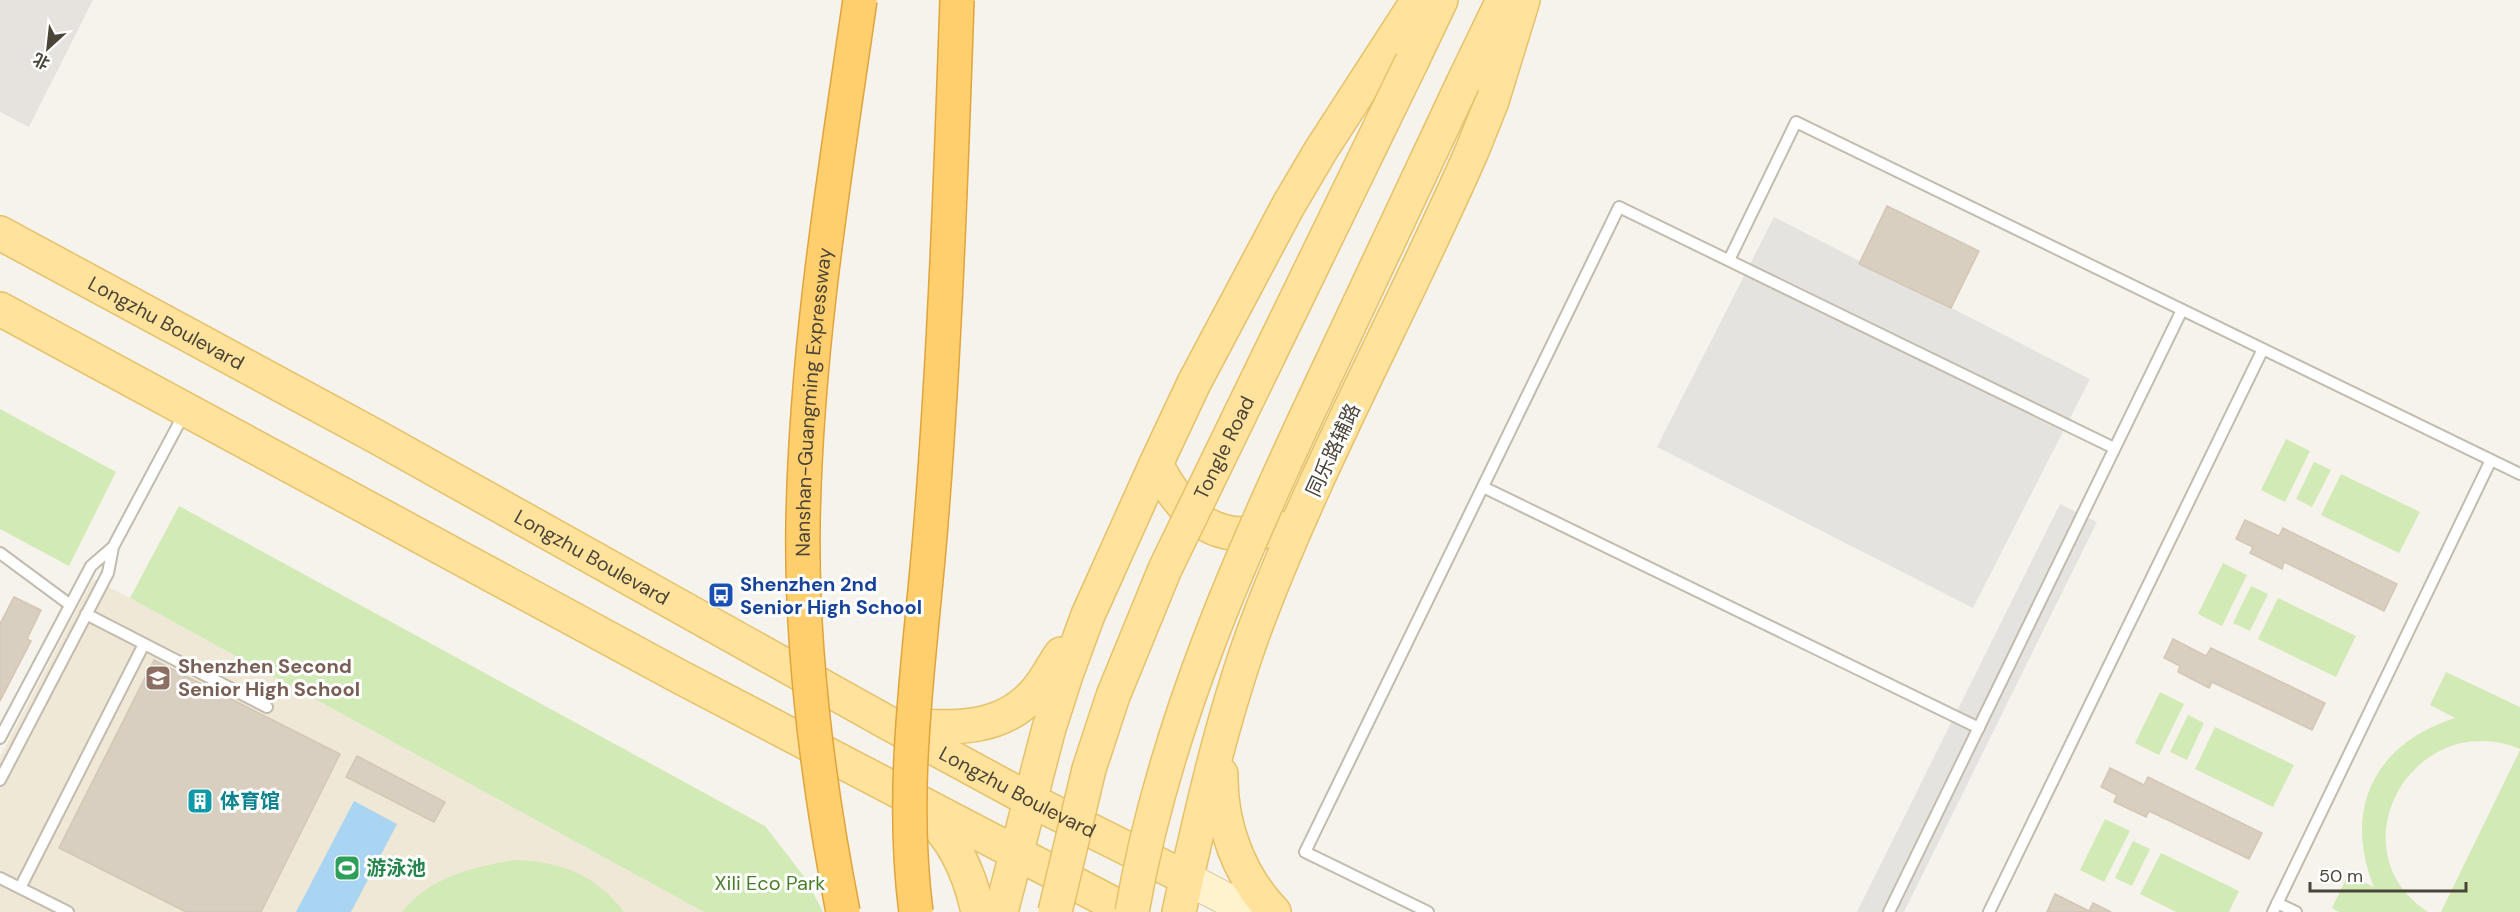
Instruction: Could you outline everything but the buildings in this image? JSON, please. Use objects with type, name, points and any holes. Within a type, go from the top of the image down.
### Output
[{"type":"highway","name":"Nanshan-Guangming Expressway","points":[[843,912],[810,686],[803,524],[813,349],[860,0]]},
{"type":"highway","points":[[916,912],[909,819],[909,751],[931,524],[944,330],[957,0]]},
{"type":"main road","points":[[1001,912],[1032,801],[1048,728],[1088,615],[1156,465],[1194,383],[1288,206],[1418,0]]},
{"type":"main road","name":"Tongle Road","points":[[1055,912],[1089,769],[1137,634],[1170,558],[1441,0]]},
{"type":"main road","points":[[0,309],[682,678],[1130,912],[1155,808],[1176,739],[1232,582],[1267,501],[1503,0]]},
{"type":"main road","name":"同乐路辅路","points":[[1179,912],[1230,700],[1274,581],[1300,520],[1472,151],[1492,101],[1523,0]]},
{"type":"main road","name":"Longzhu Boulevard","points":[[0,234],[387,443],[890,724],[1032,801],[1186,878]]},
{"type":"main road","points":[[1156,465],[1182,507],[1199,521],[1218,530],[1237,535],[1257,534],[1300,520]]},
{"type":"main road","points":[[890,724],[974,726],[992,722],[1007,715],[1023,704],[1038,688],[1088,615]]},
{"type":"main road","points":[[1230,700],[1221,777],[1224,818],[1235,851],[1249,878],[1274,912]]},
{"type":"main road","points":[[871,776],[912,802],[934,821],[953,844],[974,890],[978,912]]},
{"type":"main road","points":[[1186,878],[1251,912]]},
{"type":"lane","points":[[1729,260],[1796,122],[2520,474]]},
{"type":"lane","points":[[1428,912],[1305,852],[1619,207],[2115,448]]},
{"type":"lane","points":[[1889,912],[2182,310]]},
{"type":"lane","points":[[1989,912],[2264,349]]},
{"type":"lane","points":[[0,780],[108,573],[113,547],[186,409]]},
{"type":"lane","points":[[2296,912],[2275,907],[2491,460]]},
{"type":"lane","points":[[1483,487],[1978,728]]},
{"type":"lane","points":[[0,738],[91,566],[113,547]]},
{"type":"lane","points":[[0,553],[69,604]]},
{"type":"lane","points":[[86,614],[267,707]]},
{"type":"lane","points":[[20,888],[144,644]]},
{"type":"lane","points":[[0,878],[68,912]]},
{"type":"shaded area","points":[[0,0],[93,0],[29,127],[0,112]]},
{"type":"shaded area","points":[[1774,217],[2090,379],[1973,608],[1657,447]]},
{"type":"shaded area","points":[[2060,504],[2097,522],[1904,912],[1857,912]]},
{"type":"shaded area","name":"Shenzhen Second Senior High School","points":[[93,579],[704,912],[0,912],[0,757]]},
{"type":"green space","points":[[0,409],[116,472],[69,566],[0,529]]},
{"type":"green space","points":[[2286,439],[2310,451],[2285,502],[2261,490]]},
{"type":"green space","points":[[2314,462],[2331,470],[2312,507],[2296,499]]},
{"type":"green space","points":[[2341,474],[2420,512],[2399,553],[2321,515]]},
{"type":"green space","name":"Xili Eco Park","points":[[179,506],[765,826],[806,879],[823,912],[704,912],[130,598]]},
{"type":"green space","points":[[2223,563],[2247,575],[2222,626],[2198,614]]},
{"type":"green space","points":[[2251,586],[2268,594],[2250,631],[2233,623]]},
{"type":"green space","points":[[2278,598],[2356,636],[2336,677],[2258,639]]},
{"type":"green space","points":[[2446,672],[2520,707],[2520,749],[2481,741],[2447,748],[2419,765],[2398,791],[2387,822],[2387,854],[2400,885],[2428,912],[2339,912],[2332,908],[2348,875],[2374,887],[2365,858],[2362,831],[2365,805],[2373,782],[2386,762],[2405,744],[2428,729],[2455,718],[2430,705]]},
{"type":"green space","points":[[2160,692],[2184,704],[2159,755],[2135,743]]},
{"type":"green space","points":[[2188,715],[2204,723],[2187,760],[2170,752]]},
{"type":"green space","points":[[2215,727],[2294,765],[2273,807],[2195,769]]},
{"type":"green space","points":[[2520,750],[2520,912],[2441,912]]},
{"type":"green space","points":[[2105,819],[2130,831],[2104,882],[2080,870]]},
{"type":"green space","points":[[2133,841],[2150,849],[2132,886],[2115,878]]},
{"type":"green space","points":[[2161,853],[2239,891],[2229,912],[2176,912],[2140,894]]},
{"type":"green space","points":[[515,860],[547,863],[576,873],[602,888],[624,912],[402,912],[413,900],[439,882],[468,870]]},
{"type":"water","name":"游泳池","points":[[354,801],[397,824],[351,912],[296,912]]},
{"type":"place","name":"Shenzhen 2nd Senior High School","points":[[721,595]]},
{"type":"place","name":"Shenzhen Second Senior High School","points":[[158,678]]},
{"type":"place","name":"体育馆","points":[[200,801]]},
{"type":"place","name":"游泳池","points":[[347,868]]}]
